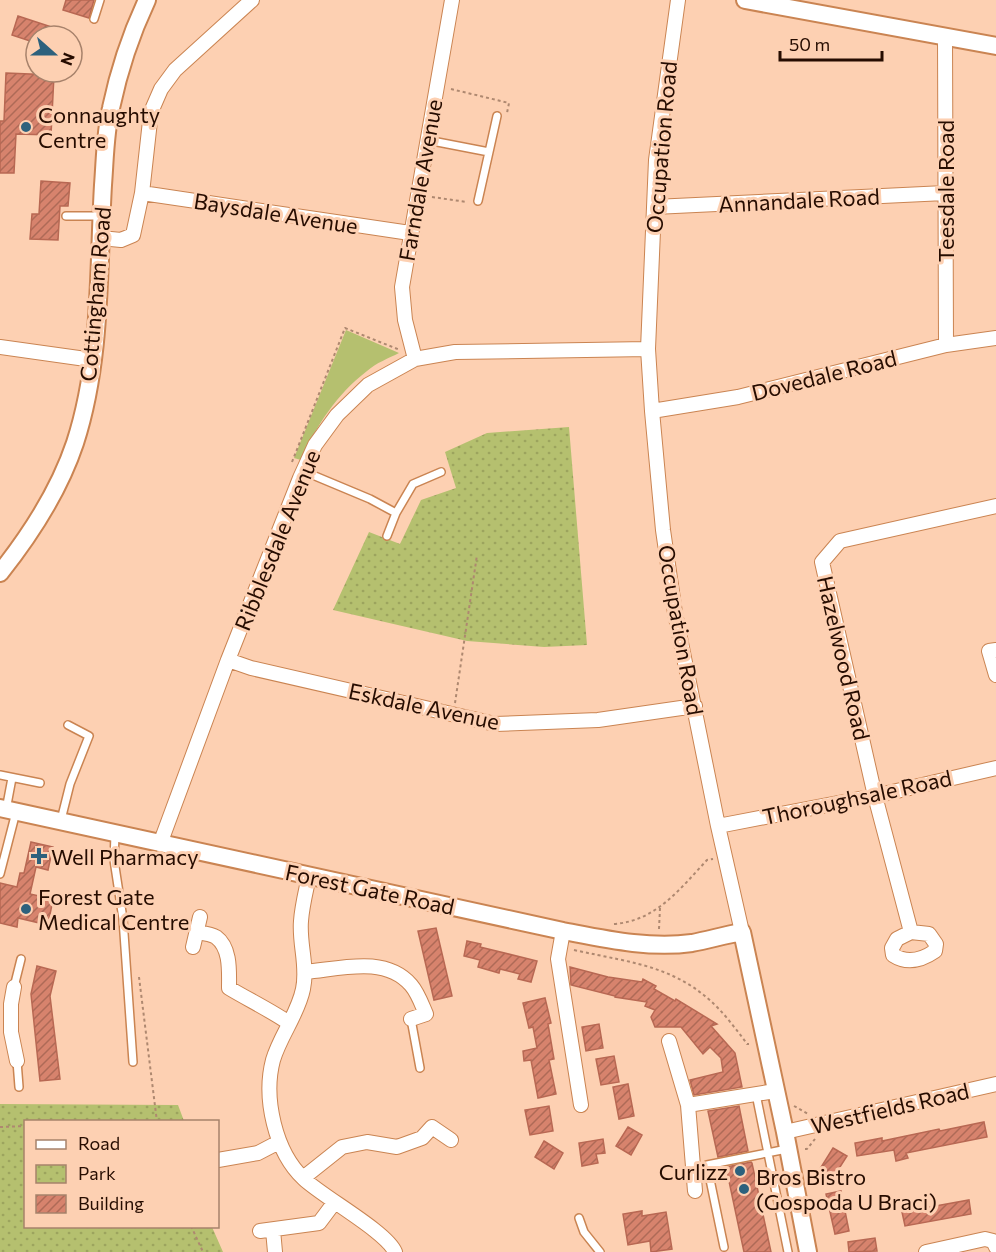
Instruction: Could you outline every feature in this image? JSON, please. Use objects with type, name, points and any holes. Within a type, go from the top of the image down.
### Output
[{"type":"street","name":"Cottingham Road","points":[[0,573],[27,540],[53,492],[74,444],[86,401],[93,360],[110,109],[134,28],[147,0]]},
{"type":"street","points":[[100,238],[121,240],[133,235],[142,193],[151,112],[161,89],[175,70],[252,0]]},
{"type":"street","name":"Farndale Avenue","points":[[413,354],[405,320],[402,287],[452,0]]},
{"type":"street","name":"Occupation Road","points":[[678,0],[656,160],[648,349],[663,530],[675,613],[718,826],[787,1141],[807,1252]]},
{"type":"street","points":[[751,1],[996,46]]},
{"type":"street","name":"Teesdale Road","points":[[945,36],[946,345]]},
{"type":"street","name":"Baysdale Avenue","points":[[142,193],[410,233]]},
{"type":"street","name":"Annandale Road","points":[[654,207],[945,194]]},
{"type":"street","name":"Dovedale Road","points":[[652,411],[738,397],[946,345],[996,338]]},
{"type":"street","points":[[0,347],[93,360]]},
{"type":"street","name":"Ribblesdale Avenue","points":[[160,843],[228,660],[304,469],[315,445],[337,416],[368,385],[413,354],[648,349]]},
{"type":"street","name":"Hazelwood Road","points":[[875,796],[822,562],[840,541],[996,506]]},
{"type":"street","points":[[996,650],[989,651],[996,675]]},
{"type":"street","name":"Eskdale Avenue","points":[[228,660],[251,668],[495,724],[598,720],[695,706]]},
{"type":"street","name":"Thoroughsale Road","points":[[718,826],[875,796],[996,768]]},
{"type":"street","points":[[875,796],[911,932]]},
{"type":"street","name":"Forest Gate Road","points":[[7,810],[309,876],[562,939],[657,944],[691,943],[742,932]]},
{"type":"street","points":[[309,876],[301,921],[305,972],[303,991],[273,1061],[269,1101],[279,1142],[303,1178],[334,1203],[377,1232],[393,1245],[395,1252]]},
{"type":"street","points":[[194,947],[200,917]]},
{"type":"street","points":[[197,932],[215,936],[223,945],[228,960],[230,988],[289,1023]]},
{"type":"street","points":[[562,939],[558,959],[581,1105]]},
{"type":"street","points":[[305,972],[378,965],[394,972],[411,984],[426,1014],[411,1019]]},
{"type":"street","points":[[14,987],[5,1032],[17,1061]]},
{"type":"street","points":[[669,1041],[688,1105],[695,1191]]},
{"type":"street","name":"Westfields Road","points":[[787,1141],[996,1083]]},
{"type":"street","points":[[688,1105],[776,1090]]},
{"type":"street","points":[[303,1178],[342,1147],[367,1142],[396,1147],[422,1138],[432,1127],[451,1140]]},
{"type":"street","points":[[219,1160],[258,1153],[279,1142]]},
{"type":"street","points":[[275,1252],[266,1231],[320,1223],[334,1203]]},
{"type":"street","points":[[926,1252],[985,1239],[993,1241],[996,1250]]},
{"type":"lane","points":[[94,19],[100,0]]},
{"type":"lane","points":[[478,201],[497,116]]},
{"type":"lane","points":[[427,140],[489,152]]},
{"type":"lane","points":[[66,216],[101,216]]},
{"type":"lane","points":[[304,469],[396,513]]},
{"type":"lane","points":[[387,536],[396,513],[412,484],[441,472]]},
{"type":"lane","points":[[61,822],[70,784],[89,736],[68,725]]},
{"type":"lane","points":[[0,776],[40,783]]},
{"type":"lane","points":[[0,874],[12,778]]},
{"type":"lane","points":[[115,835],[114,860],[123,919],[133,1062]]},
{"type":"lane","points":[[14,987],[21,959]]},
{"type":"lane","points":[[411,1019],[420,1068]]},
{"type":"lane","points":[[17,1061],[19,1087]]},
{"type":"lane","points":[[756,1094],[788,1252]]},
{"type":"lane","points":[[724,1247],[707,1165],[767,1153],[787,1141]]},
{"type":"lane","points":[[579,1218],[584,1232],[600,1252]]},
{"type":"path","points":[[437,86],[509,103],[506,116],[497,116]]},
{"type":"path","points":[[417,194],[464,203],[478,201]]},
{"type":"path","points":[[304,469],[291,461],[345,328],[413,354]]},
{"type":"path","points":[[454,714],[477,555]]},
{"type":"path","points":[[606,924],[625,923],[660,908],[675,897],[707,860],[725,858]]},
{"type":"path","points":[[657,944],[660,908]]},
{"type":"path","points":[[562,939],[658,968],[680,978],[716,1005],[747,1044],[765,1042]]},
{"type":"path","points":[[152,1092],[158,1120]]},
{"type":"path","points":[[0,1127],[24,1126]]},
{"type":"path","points":[[191,1228],[202,1252]]},
{"type":"green space","points":[[346,330],[399,353],[371,368],[346,390],[313,435],[301,460],[294,458]]},
{"type":"green space","points":[[569,427],[587,645],[544,647],[467,641],[333,610],[369,532],[400,544],[421,500],[456,488],[445,452],[487,433]]},
{"type":"green space","points":[[0,1104],[178,1105],[184,1120],[24,1120],[24,1228],[212,1228],[223,1252],[0,1252]]},
{"type":"building","points":[[66,0],[94,0],[89,18],[63,10]]},
{"type":"building","points":[[18,16],[42,24],[24,24],[24,39],[12,35]]},
{"type":"building","name":"Connaughty Centre","points":[[6,73],[24,74],[24,84],[54,84],[51,135],[16,134],[14,173],[0,173],[0,121],[4,121]]},
{"type":"building","points":[[41,181],[70,183],[68,206],[60,206],[58,240],[30,239],[32,214],[39,214]]},
{"type":"building","name":"Forest Gate Medical Centre","points":[[31,842],[53,847],[48,870],[36,867],[30,894],[53,899],[48,925],[18,918],[17,927],[0,923],[0,883],[17,887],[20,873],[24,873]]},
{"type":"building","points":[[436,928],[452,996],[434,1000],[418,931]]},
{"type":"building","points":[[467,941],[481,944],[480,947],[537,961],[531,982],[518,979],[520,974],[500,969],[499,973],[478,967],[480,960],[464,956]]},
{"type":"building","points":[[37,966],[56,971],[50,996],[60,1079],[40,1081],[31,994]]},
{"type":"building","points":[[570,967],[608,977],[642,982],[643,979],[656,986],[654,989],[675,1001],[676,999],[717,1024],[711,1026],[735,1053],[742,1087],[694,1095],[690,1080],[723,1072],[721,1058],[710,1047],[703,1054],[681,1027],[655,1027],[651,1017],[655,1010],[645,1006],[647,1002],[615,997],[571,985]]},
{"type":"building","points":[[545,998],[551,1023],[548,1024],[554,1059],[549,1060],[556,1094],[538,1098],[531,1060],[524,1061],[523,1051],[537,1048],[533,1027],[529,1028],[523,1003]]},
{"type":"building","points":[[599,1024],[603,1048],[586,1051],[582,1027]]},
{"type":"building","points":[[614,1056],[619,1082],[601,1085],[596,1059]]},
{"type":"building","points":[[628,1084],[634,1116],[619,1119],[613,1087]]},
{"type":"building","points":[[549,1106],[553,1131],[530,1135],[525,1110]]},
{"type":"building","points":[[739,1106],[748,1151],[718,1157],[708,1111]]},
{"type":"building","points":[[984,1122],[987,1137],[906,1153],[908,1158],[896,1161],[894,1150],[857,1156],[855,1143],[882,1138],[882,1141]]},
{"type":"building","points":[[628,1127],[642,1135],[631,1155],[616,1146]]},
{"type":"building","points":[[603,1139],[605,1153],[596,1154],[598,1163],[582,1166],[579,1143]]},
{"type":"building","points":[[544,1141],[563,1153],[554,1169],[535,1157]]},
{"type":"building","points":[[833,1148],[847,1156],[831,1181],[818,1172]]},
{"type":"building","points":[[751,1162],[771,1252],[744,1252],[726,1167]]},
{"type":"building","points":[[841,1191],[849,1231],[835,1234],[826,1194]]},
{"type":"building","points":[[969,1200],[971,1214],[905,1226],[902,1212]]},
{"type":"building","points":[[642,1211],[642,1216],[666,1212],[672,1249],[651,1252],[650,1241],[628,1245],[623,1214]]},
{"type":"building","points":[[875,1238],[877,1251],[849,1252],[848,1242]]},
{"type":"place","name":"Connaughty Centre","points":[[26,127]]},
{"type":"place","name":"Well Pharmacy","points":[[39,856]]},
{"type":"place","name":"Forest Gate Medical Centre","points":[[26,909]]},
{"type":"place","name":"Curlizz","points":[[740,1171]]},
{"type":"place","name":"Bros Bistro (Gospoda U Braci)","points":[[744,1189]]}]
